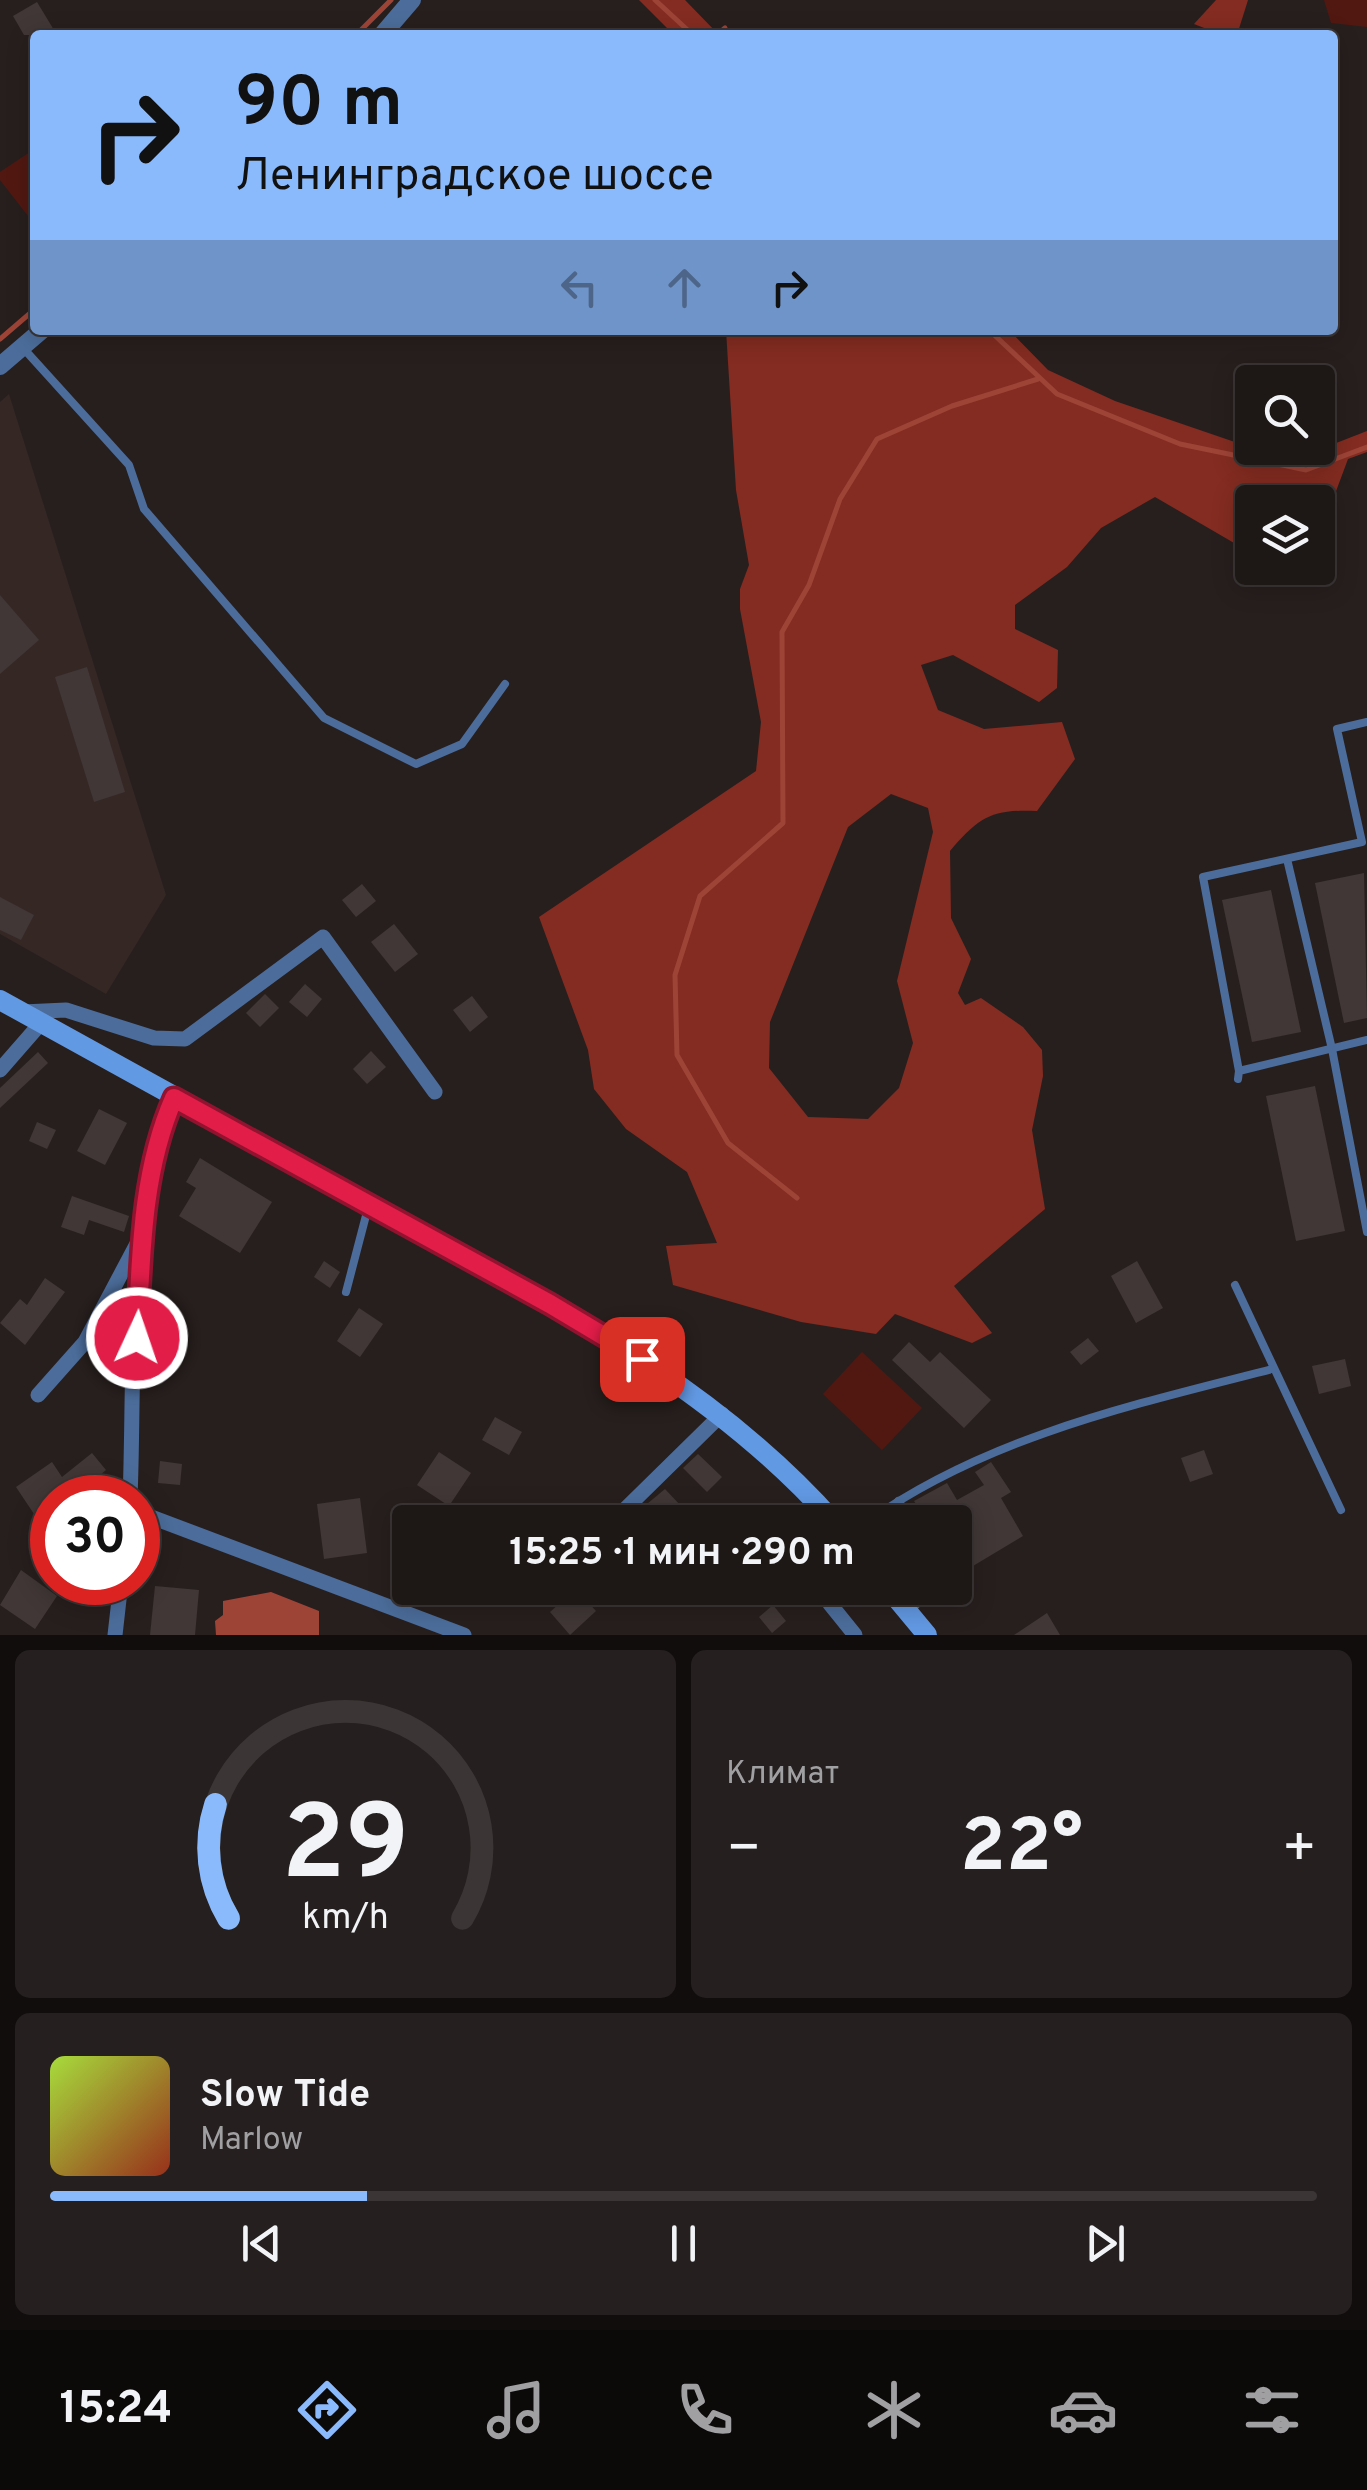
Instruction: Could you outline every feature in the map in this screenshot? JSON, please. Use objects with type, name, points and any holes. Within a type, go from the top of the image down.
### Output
[{"type":"main road","points":[[0,1000],[550,1304],[722,1414],[789,1472],[819,1505]]},
{"type":"main road","points":[[903,1605],[927,1635]]},
{"type":"street","points":[[386,30],[412,0]]},
{"type":"street","points":[[0,366],[36,335]]},
{"type":"street","points":[[0,1070],[32,1018],[66,1010],[154,1038],[185,1040],[323,937],[435,1092]]},
{"type":"street","points":[[131,1475],[142,1235],[158,1133],[174,1098]]},
{"type":"street","points":[[38,1395],[84,1342],[142,1235]]},
{"type":"street","points":[[629,1505],[722,1414]]},
{"type":"street","points":[[160,1520],[464,1635]]},
{"type":"street","points":[[115,1635],[118,1605]]},
{"type":"street","points":[[831,1605],[855,1635]]},
{"type":"lane","points":[[22,346],[129,465],[144,509],[324,718],[416,764],[462,744],[505,684]]},
{"type":"lane","points":[[1367,722],[1337,729],[1362,842],[1203,877],[1239,1075],[1367,1040]]},
{"type":"lane","points":[[1287,859],[1332,1049],[1367,1232]]},
{"type":"lane","points":[[346,1292],[356,1241],[369,1204]]},
{"type":"lane","points":[[1236,1285],[1341,1510]]},
{"type":"lane","points":[[891,1505],[1074,1419],[1272,1369]]},
{"type":"lane","points":[[898,1500],[902,1505]]},
{"type":"lane","points":[[909,1612],[916,1605]]},
{"type":"shaded area","points":[[639,0],[685,0],[714,30],[669,30]]},
{"type":"shaded area","points":[[1216,0],[1248,0],[1239,30],[1209,30],[1194,24]]},
{"type":"shaded area","points":[[1324,0],[1367,0],[1367,27],[1331,23]]},
{"type":"shaded area","points":[[30,152],[30,219],[0,180],[0,172]]},
{"type":"shaded area","points":[[726,335],[1014,335],[1048,370],[1115,401],[1235,442],[1235,465],[1335,465],[1335,443],[1367,431],[1367,452],[1348,459],[1335,494],[1335,485],[1235,485],[1235,544],[1155,497],[1101,528],[1067,567],[1015,605],[1015,629],[1058,650],[1057,688],[1039,702],[953,655],[921,665],[938,710],[984,729],[1062,722],[1075,759],[1037,811],[988,818],[950,851],[951,918],[971,959],[958,993],[965,1005],[981,998],[1023,1027],[1042,1050],[1043,1076],[1032,1130],[1045,1209],[954,1286],[992,1333],[972,1343],[895,1314],[876,1334],[801,1322],[673,1285],[666,1246],[717,1243],[687,1172],[626,1129],[594,1089],[588,1050],[539,917],[756,771],[761,722],[740,609],[740,589],[749,565],[736,490]],"holes":[[[891,794],[928,808],[933,832],[897,981],[913,1043],[899,1088],[868,1119],[808,1117],[769,1068],[770,1022],[848,827]]]},
{"type":"shaded area","points":[[9,394],[166,895],[106,994],[0,934],[0,402]]},
{"type":"shaded area","points":[[862,1352],[922,1408],[882,1450],[823,1394]]},
{"type":"shaded area","points":[[271,1592],[319,1611],[319,1635],[216,1635],[215,1621],[223,1615],[223,1601]]},
{"type":"building","points":[[37,2],[54,30],[30,30],[30,35],[24,35],[13,16]]},
{"type":"building","points":[[0,595],[39,640],[0,674]]},
{"type":"building","points":[[87,667],[125,792],[94,802],[55,677]]},
{"type":"building","points":[[1364,873],[1367,1018],[1344,1023],[1315,883]]},
{"type":"building","points":[[362,884],[376,901],[356,917],[342,900]]},
{"type":"building","points":[[1271,890],[1301,1032],[1252,1042],[1222,900]]},
{"type":"building","points":[[0,897],[34,915],[21,940],[0,930]]},
{"type":"building","points":[[394,924],[418,954],[395,972],[371,942]]},
{"type":"building","points":[[305,984],[322,999],[307,1017],[289,1002]]},
{"type":"building","points":[[265,994],[279,1008],[260,1027],[246,1013]]},
{"type":"building","points":[[472,996],[488,1017],[470,1032],[453,1010]]},
{"type":"building","points":[[371,1051],[386,1067],[367,1084],[353,1069]]},
{"type":"building","points":[[38,1052],[48,1063],[0,1108],[0,1088]]},
{"type":"building","points":[[1315,1086],[1345,1231],[1296,1241],[1266,1096]]},
{"type":"building","points":[[99,1109],[127,1123],[105,1165],[77,1151]]},
{"type":"building","points":[[37,1122],[56,1130],[47,1149],[29,1141]]},
{"type":"building","points":[[200,1158],[272,1202],[240,1253],[179,1216],[196,1188],[186,1182]]},
{"type":"building","points":[[72,1196],[129,1216],[124,1232],[89,1220],[84,1235],[61,1227]]},
{"type":"building","points":[[324,1261],[340,1272],[330,1288],[314,1277]]},
{"type":"building","points":[[1137,1261],[1163,1308],[1136,1323],[1111,1276]]},
{"type":"building","points":[[45,1278],[65,1292],[25,1345],[0,1323],[20,1299],[27,1305]]},
{"type":"building","points":[[359,1308],[383,1324],[360,1357],[337,1341]]},
{"type":"building","points":[[1088,1338],[1099,1351],[1081,1365],[1070,1352]]},
{"type":"building","points":[[909,1342],[930,1362],[940,1352],[991,1400],[964,1428],[892,1360]]},
{"type":"building","points":[[1345,1359],[1351,1386],[1319,1394],[1312,1366]]},
{"type":"building","points":[[495,1417],[522,1432],[509,1455],[482,1440]]},
{"type":"building","points":[[1204,1450],[1213,1474],[1190,1482],[1181,1458]]},
{"type":"building","points":[[439,1452],[471,1473],[450,1505],[417,1485]]},
{"type":"building","points":[[92,1453],[106,1470],[100,1475],[64,1475]]},
{"type":"building","points":[[698,1454],[722,1477],[707,1492],[683,1468]]},
{"type":"building","points":[[160,1461],[182,1464],[180,1485],[160,1483]]},
{"type":"building","points":[[52,1462],[61,1475],[33,1475]]},
{"type":"building","points":[[991,1462],[1011,1492],[1001,1498],[1023,1536],[972,1567],[972,1505],[917,1505],[914,1501],[947,1483],[957,1500],[984,1485],[975,1472]]},
{"type":"building","points":[[30,1477],[30,1508],[16,1487]]},
{"type":"building","points":[[665,1489],[680,1505],[648,1505]]},
{"type":"building","points":[[360,1498],[367,1553],[324,1559],[317,1504]]},
{"type":"building","points":[[21,1570],[30,1576],[30,1605],[51,1605],[35,1629],[0,1605]]},
{"type":"building","points":[[160,1586],[199,1590],[195,1635],[150,1635],[153,1605],[160,1605]]},
{"type":"building","points":[[558,1605],[591,1605],[596,1611],[570,1635],[550,1612]]},
{"type":"building","points":[[773,1605],[786,1621],[772,1633],[759,1617]]},
{"type":"building","points":[[1047,1613],[1060,1635],[1014,1635]]},
{"type":"waterway","points":[[361,30],[391,0]]},
{"type":"waterway","points":[[655,0],[688,30]]},
{"type":"waterway","points":[[0,339],[30,313]]},
{"type":"waterway","points":[[994,335],[1057,394],[1180,444],[1306,470],[1367,447]]},
{"type":"waterway","points":[[797,1198],[728,1143],[677,1055],[675,975],[700,896],[783,823],[782,632],[809,585],[840,499],[877,439],[952,406],[1038,379]]},
{"type":"route","points":[[137,1338],[142,1235],[158,1133],[174,1098],[550,1304],[642,1359]]}]
